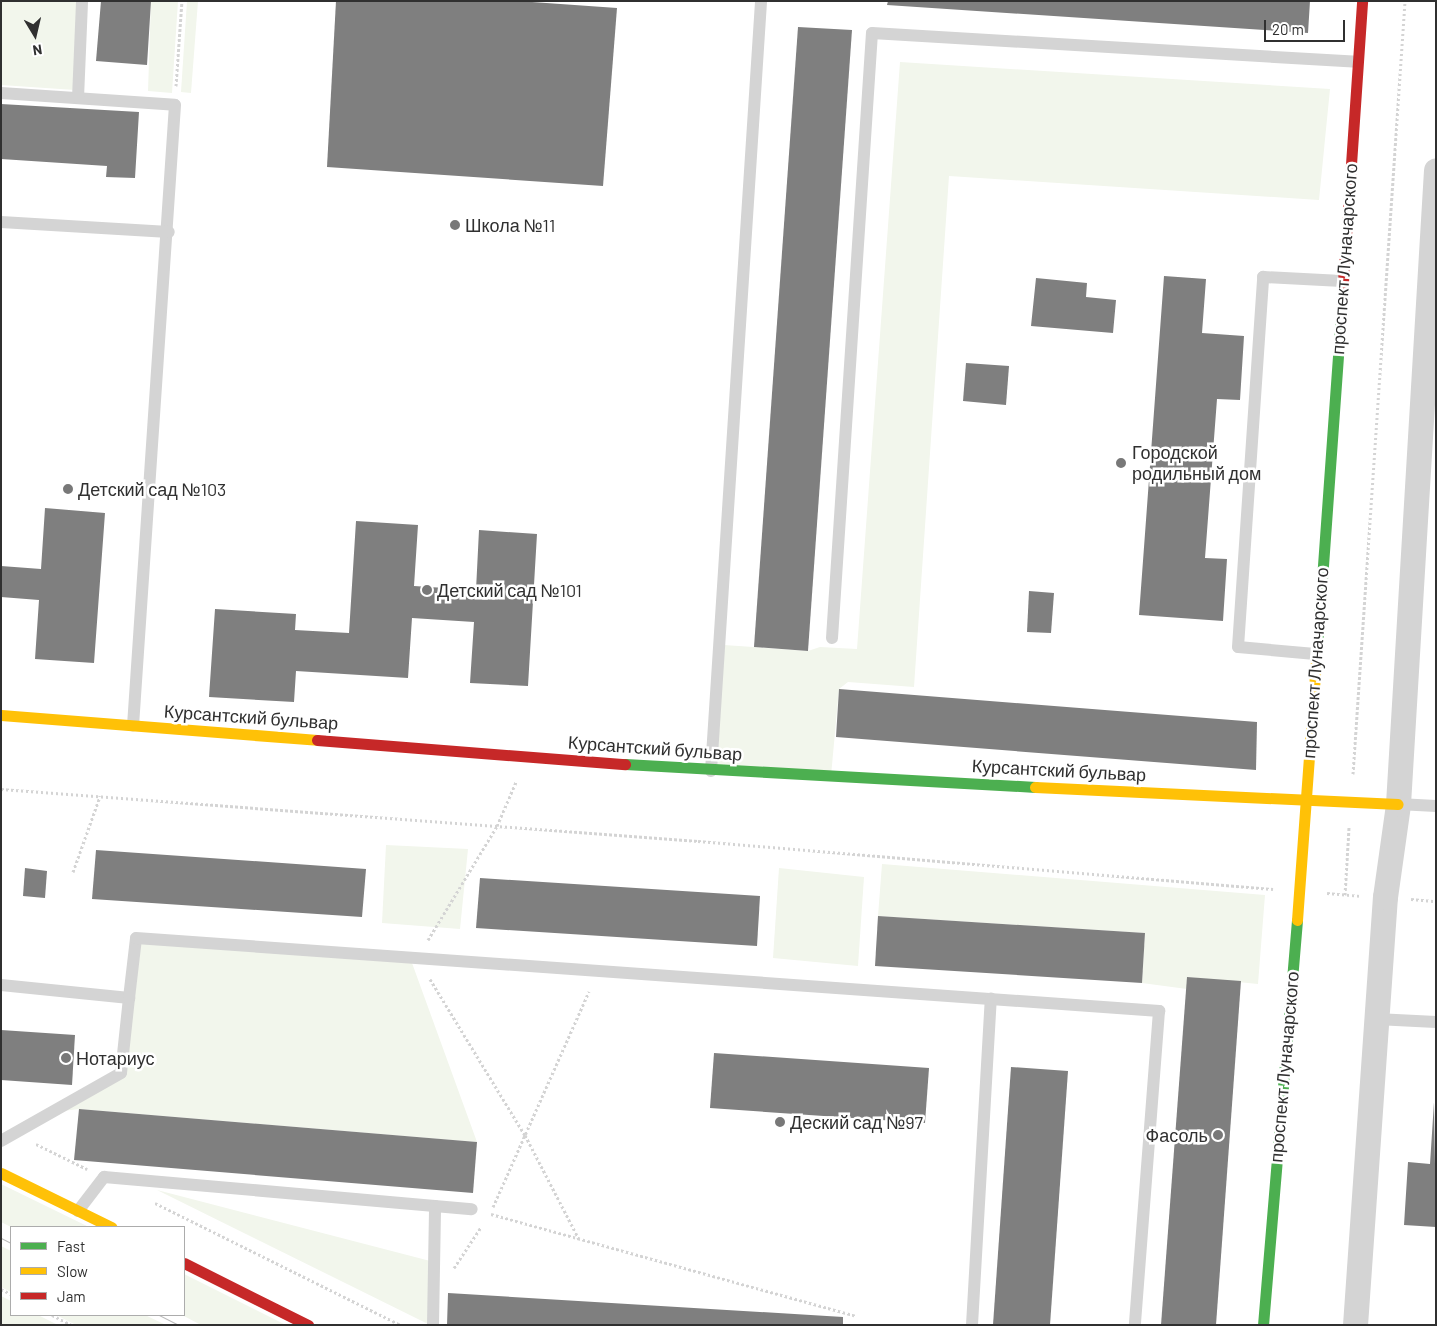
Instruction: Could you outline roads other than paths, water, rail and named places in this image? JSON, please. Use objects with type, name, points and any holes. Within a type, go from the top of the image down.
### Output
[{"type":"street","name":"проспект Луначарского","points":[[1263,1325],[1307,799],[1315,654],[1362,1]]},
{"type":"street","points":[[1354,1325],[1385,897],[1398,804],[1431,311],[1436,170]]},
{"type":"street","name":"Курсантский бульвар","points":[[1,715],[712,771],[1398,804]]},
{"type":"street","points":[[1,1173],[109,1226]]},
{"type":"street","points":[[185,1264],[308,1325]]},
{"type":"lane","points":[[78,98],[82,1]]},
{"type":"lane","points":[[712,771],[761,1]]},
{"type":"lane","points":[[832,638],[872,33],[1357,62]]},
{"type":"lane","points":[[1,93],[175,105],[169,232],[133,726]]},
{"type":"lane","points":[[1,222],[169,232]]},
{"type":"lane","points":[[1315,654],[1238,648],[1263,277],[1342,282]]},
{"type":"lane","points":[[1398,804],[1436,806]]},
{"type":"lane","points":[[1,1141],[121,1072],[136,938],[1159,1011],[1135,1325]]},
{"type":"lane","points":[[1,985],[129,998]]},
{"type":"lane","points":[[972,1325],[991,999]]},
{"type":"lane","points":[[1376,1019],[1436,1022]]},
{"type":"lane","points":[[78,1211],[104,1177],[472,1209]]},
{"type":"lane","points":[[433,1325],[435,1206]]},
{"type":"tram line","points":[[1,1238],[10,1242]]},
{"type":"tram line","points":[[161,1316],[179,1325]]},
{"type":"place","name":"Школа №11","points":[[455,225]]},
{"type":"place","name":"Городской родильный дом","points":[[1121,463]]},
{"type":"place","name":"Детский сад №103","points":[[68,489]]},
{"type":"place","name":"Детский сад №101","points":[[427,590]]},
{"type":"place","name":"Нотариус","points":[[66,1058]]},
{"type":"place","name":"Деский сад №97","points":[[780,1122]]},
{"type":"place","name":"Фасоль","points":[[1218,1135]]}]
